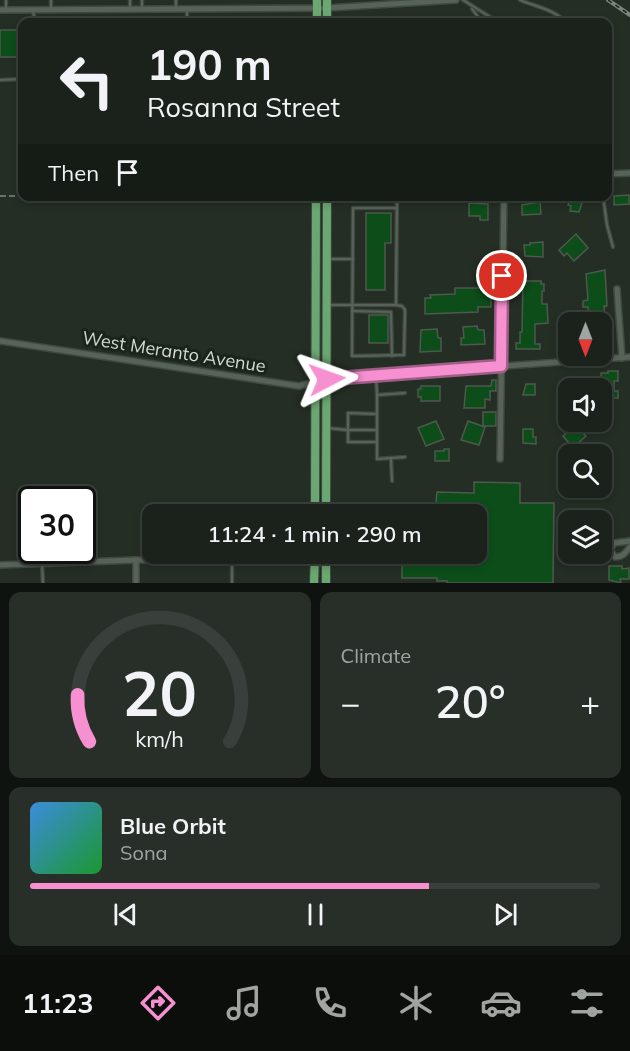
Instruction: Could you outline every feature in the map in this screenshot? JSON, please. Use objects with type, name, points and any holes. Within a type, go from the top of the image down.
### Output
[{"type":"main road","points":[[315,504],[316,201]]},
{"type":"main road","points":[[326,504],[327,201]]},
{"type":"main road","points":[[314,583],[315,564]]},
{"type":"main road","points":[[326,565],[326,583]]},
{"type":"street","points":[[3,10],[187,10],[456,0]]},
{"type":"street","points":[[612,174],[630,173]]},
{"type":"street","points":[[500,459],[504,201]]},
{"type":"street","points":[[617,289],[622,358]]},
{"type":"street","name":"West Meranto Avenue","points":[[0,340],[298,386],[327,379],[630,357]]},
{"type":"street","points":[[630,541],[614,543],[609,550],[615,557],[619,557],[625,554],[630,547]]},
{"type":"street","points":[[136,560],[136,583]]},
{"type":"street","points":[[96,562],[142,560]]},
{"type":"street","points":[[0,565],[42,564]]},
{"type":"lane","points":[[3,10],[6,0]]},
{"type":"lane","points":[[51,0],[51,10]]},
{"type":"lane","points":[[130,0],[130,10]]},
{"type":"lane","points":[[142,0],[142,10]]},
{"type":"lane","points":[[176,0],[176,10]]},
{"type":"lane","points":[[463,0],[491,18]]},
{"type":"lane","points":[[520,0],[562,18]]},
{"type":"lane","points":[[470,6],[479,18]]},
{"type":"lane","points":[[33,10],[35,18]]},
{"type":"lane","points":[[187,10],[187,18]]},
{"type":"lane","points":[[0,80],[18,79]]},
{"type":"lane","points":[[396,305],[397,201]]},
{"type":"lane","points":[[604,201],[613,247]]},
{"type":"lane","points":[[327,305],[353,305],[396,305],[402,306],[405,310],[404,355],[352,356],[353,305],[353,208],[397,208]]},
{"type":"lane","points":[[327,259],[353,259]]},
{"type":"lane","points":[[352,311],[392,312],[392,356]]},
{"type":"lane","points":[[376,376],[377,459],[405,457]]},
{"type":"lane","points":[[377,395],[405,393]]},
{"type":"lane","points":[[377,414],[348,413],[348,442],[377,442]]},
{"type":"lane","points":[[327,428],[377,430]]},
{"type":"lane","points":[[391,458],[392,481]]},
{"type":"lane","points":[[42,564],[43,583]]},
{"type":"lane","points":[[232,564],[232,583]]},
{"type":"path","points":[[0,196],[18,196]]},
{"type":"building","points":[[0,30],[18,30],[18,57],[0,57]]},
{"type":"building","points":[[629,195],[629,204],[614,205],[614,196]]},
{"type":"building","points":[[569,201],[583,201],[579,212],[570,211],[571,206],[568,205]]},
{"type":"building","points":[[540,202],[541,214],[522,215],[522,205]]},
{"type":"building","points":[[469,203],[488,204],[488,220],[480,220],[480,216],[469,216]]},
{"type":"building","points":[[366,213],[391,213],[391,243],[385,243],[385,290],[366,290]]},
{"type":"building","points":[[576,234],[588,248],[574,261],[567,253],[564,256],[559,250]]},
{"type":"building","points":[[543,242],[543,257],[525,256],[524,245]]},
{"type":"building","points":[[605,270],[607,306],[604,306],[605,312],[588,312],[588,307],[583,307],[583,301],[588,300],[586,274]]},
{"type":"building","points":[[523,281],[541,281],[541,284],[544,284],[542,304],[547,304],[548,323],[535,324],[535,344],[540,344],[540,349],[516,349],[516,343],[520,343],[520,332],[522,332]]},
{"type":"building","points":[[455,288],[491,288],[491,307],[478,307],[478,312],[425,314],[425,298],[431,298],[430,295],[455,294]]},
{"type":"building","points":[[369,315],[388,315],[388,343],[369,343]]},
{"type":"building","points":[[477,326],[478,330],[484,330],[485,344],[461,345],[461,338],[464,338],[463,327]]},
{"type":"building","points":[[437,329],[438,338],[441,338],[441,351],[420,352],[421,330]]},
{"type":"building","points":[[608,371],[618,371],[618,381],[614,381],[614,391],[618,391],[618,398],[612,398],[612,378],[601,378],[601,373],[608,373]]},
{"type":"building","points":[[492,380],[496,380],[496,391],[490,391],[490,400],[485,399],[485,408],[464,408],[466,386],[491,386]]},
{"type":"building","points":[[526,384],[535,384],[535,395],[523,395]]},
{"type":"building","points":[[421,386],[440,386],[440,401],[421,401],[421,397],[418,397],[418,389],[421,389]]},
{"type":"building","points":[[483,412],[496,412],[496,426],[483,426]]},
{"type":"building","points":[[436,421],[444,439],[426,446],[418,428]]},
{"type":"building","points":[[468,421],[485,427],[479,445],[461,440]]},
{"type":"building","points":[[523,429],[533,429],[536,444],[523,443]]},
{"type":"building","points":[[567,432],[582,432],[586,436],[577,444],[570,444],[563,436]]},
{"type":"building","points":[[444,449],[449,449],[449,461],[435,461],[435,451],[444,451]]},
{"type":"building","points":[[474,482],[520,483],[520,503],[554,503],[553,583],[447,583],[447,581],[437,581],[437,578],[402,578],[402,564],[487,564],[487,504],[414,504],[436,503],[437,492],[474,493]]},
{"type":"building","points":[[609,566],[629,568],[629,579],[620,579],[621,583],[609,580]]},
{"type":"railway","points":[[608,0],[630,15]]},
{"type":"route","points":[[327,379],[501,366],[502,276]]}]
